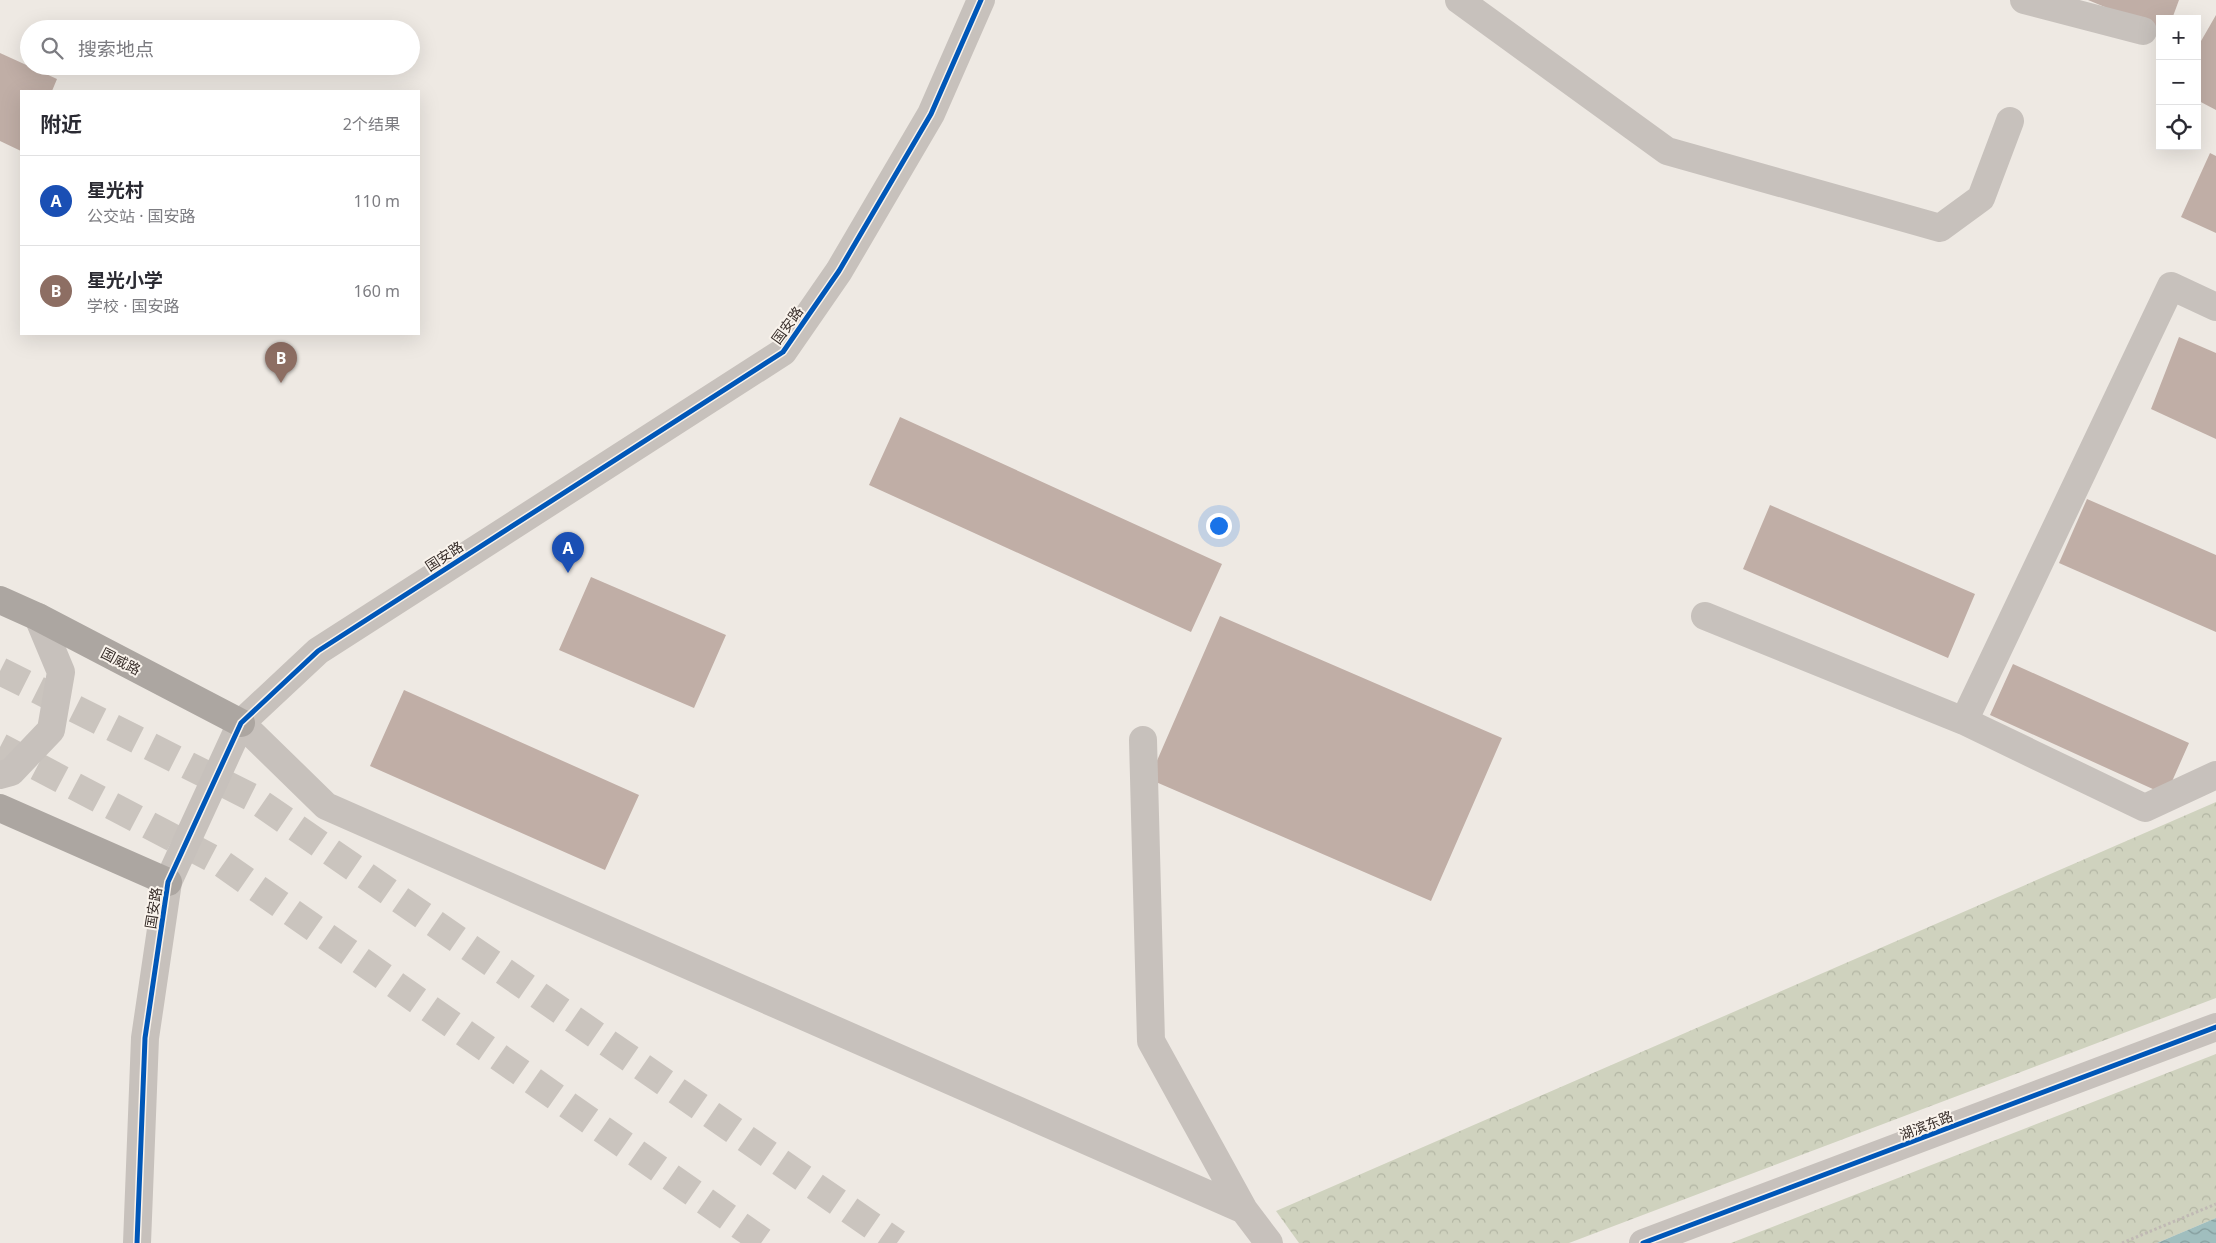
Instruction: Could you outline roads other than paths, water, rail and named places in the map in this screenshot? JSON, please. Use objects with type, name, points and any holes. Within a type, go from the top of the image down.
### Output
[{"type":"main road","name":"国威路","points":[[0,600],[38,617],[241,723]]},
{"type":"main road","points":[[0,808],[168,882]]},
{"type":"street","name":"国安路","points":[[137,1243],[145,1038],[168,882],[241,723],[318,651],[783,352],[839,271],[931,114],[981,0]]},
{"type":"street","points":[[1459,0],[1667,151],[1940,228],[1981,198],[2010,121]]},
{"type":"street","points":[[2024,0],[2143,31]]},
{"type":"street","points":[[1964,721],[2171,286],[2216,307]]},
{"type":"street","points":[[1705,616],[1964,721],[2145,808],[2216,776]]},
{"type":"street","points":[[0,775],[11,772],[51,730],[61,672],[38,617]]},
{"type":"street","points":[[241,723],[326,806],[1244,1210]]},
{"type":"street","points":[[1143,740],[1151,1041],[1244,1210],[1269,1243]]},
{"type":"street","name":"湖滨东路","points":[[1643,1243],[2216,1027]]},
{"type":"water","points":[[2216,1218],[2216,1243],[2157,1243]]},
{"type":"tunnel","points":[[0,671],[253,798],[897,1243]]},
{"type":"tunnel","points":[[0,747],[221,863],[765,1243]]},
{"type":"place","name":"星光小学","points":[[281,383]]},
{"type":"place","name":"星光村","points":[[568,573]]}]
